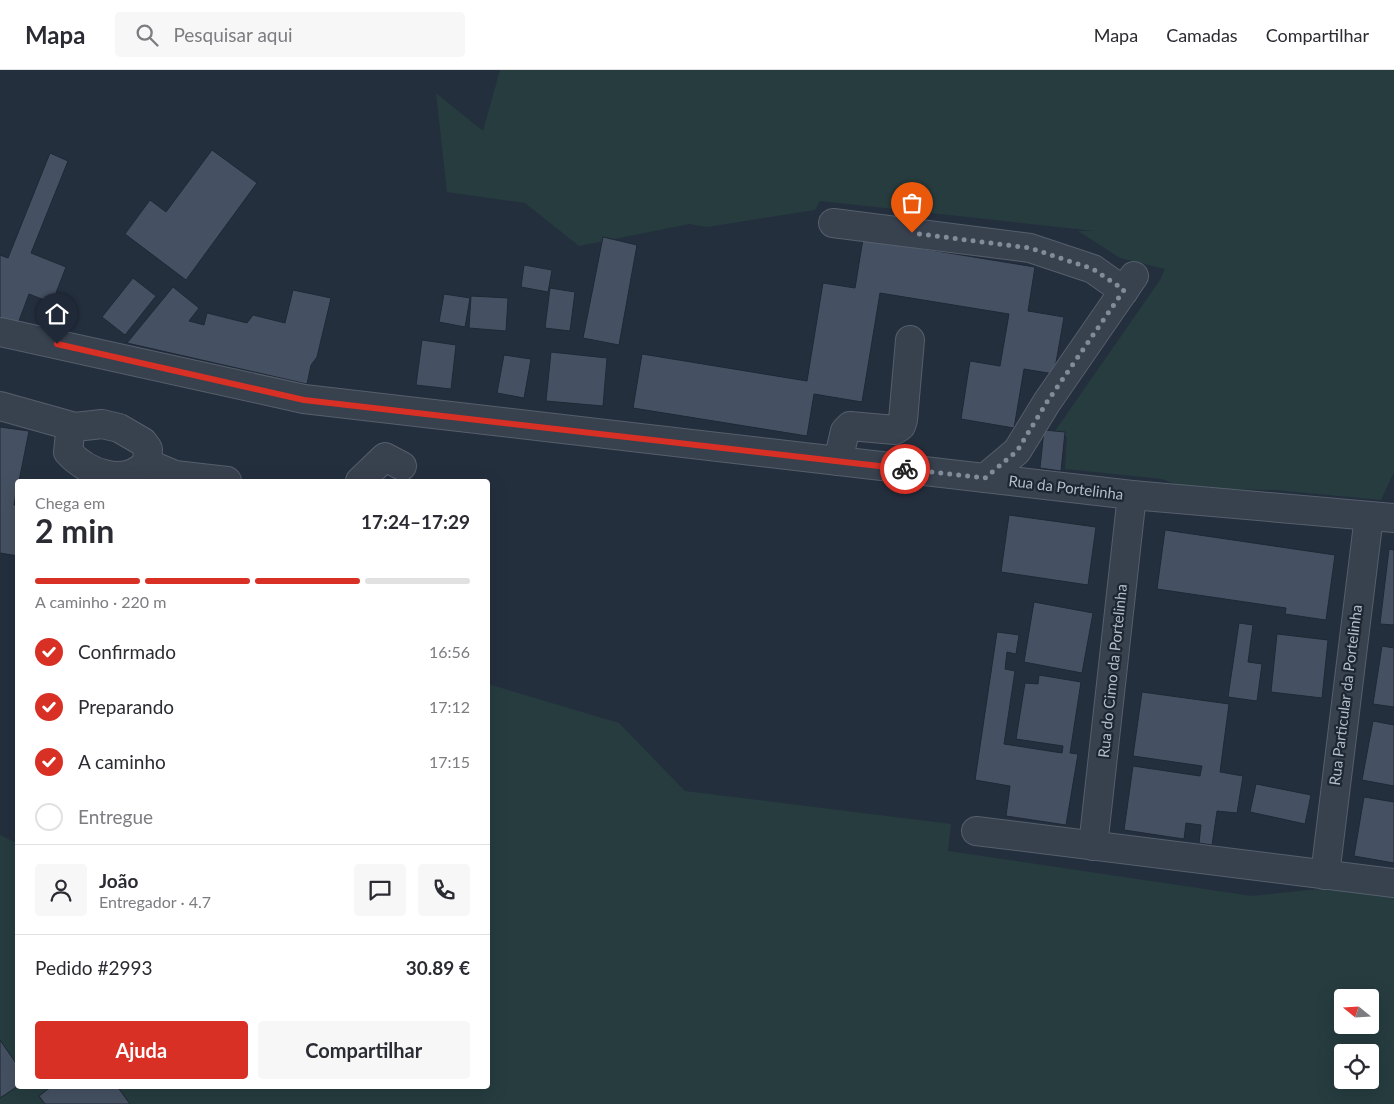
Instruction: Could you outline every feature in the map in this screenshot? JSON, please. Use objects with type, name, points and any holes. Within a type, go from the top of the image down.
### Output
[{"type":"street","points":[[833,223],[1030,248],[1129,283],[1047,402],[1017,451],[985,478]]},
{"type":"street","name":"Rua da Portelinha","points":[[0,332],[304,400],[1132,495],[1381,517]]},
{"type":"street","points":[[838,461],[845,431],[850,426],[895,430],[901,426],[910,340]]},
{"type":"street","points":[[0,406],[75,427],[102,424],[130,433],[143,442],[148,449],[147,463],[134,474],[117,476],[86,468],[78,463],[68,452],[70,434],[75,427]]},
{"type":"street","points":[[362,479],[385,457],[402,466]]},
{"type":"street","points":[[147,463],[175,475],[210,479]]},
{"type":"street","name":"Rua do Cimo da Portelinha","points":[[1093,846],[1132,495]]},
{"type":"street","name":"Rua Particular da Portelinha","points":[[1325,875],[1381,517]]},
{"type":"street","points":[[976,831],[1394,883]]},
{"type":"green space","points":[[500,70],[1394,70],[1394,472],[1381,500],[1276,490],[1184,488],[1162,479],[1065,469],[1067,437],[1055,431],[1160,280],[1165,269],[1120,258],[1078,231],[1095,231],[820,201],[815,210],[707,227],[689,224],[579,246],[525,203],[447,192],[436,93],[483,131]]},
{"type":"green space","points":[[490,685],[619,723],[685,791],[951,824],[948,851],[1252,896],[1394,881],[1394,1104],[0,1104],[0,835],[15,842],[15,1089],[490,1089]]},
{"type":"building","points":[[212,150],[257,183],[186,280],[125,234],[150,200],[166,212]]},
{"type":"building","points":[[50,153],[68,161],[31,253],[66,267],[52,303],[29,294],[17,326],[0,319],[0,255],[8,258]]},
{"type":"building","points":[[603,237],[637,245],[619,345],[583,338]]},
{"type":"building","points":[[863,239],[1035,267],[1028,311],[1064,317],[1054,374],[1024,369],[1014,428],[961,419],[970,361],[1000,366],[1009,314],[880,293],[862,402],[814,394],[807,436],[633,408],[642,354],[807,381],[823,283],[855,288]]},
{"type":"building","points":[[524,265],[552,270],[548,292],[521,287]]},
{"type":"building","points":[[133,278],[156,296],[125,335],[102,317]]},
{"type":"building","points":[[173,287],[199,308],[189,321],[204,325],[207,313],[247,323],[253,315],[285,323],[293,290],[331,298],[317,357],[311,365],[307,384],[127,343]]},
{"type":"building","points":[[550,288],[575,292],[570,331],[545,328]]},
{"type":"building","points":[[444,294],[470,298],[465,327],[439,322]]},
{"type":"building","points":[[471,296],[508,298],[506,331],[469,328]]},
{"type":"building","points":[[422,340],[456,345],[451,389],[416,385]]},
{"type":"building","points":[[551,352],[607,358],[603,406],[546,401]]},
{"type":"building","points":[[504,355],[531,359],[524,398],[497,393]]},
{"type":"building","points":[[0,427],[29,431],[19,479],[15,479],[15,556],[0,553]]},
{"type":"building","points":[[1044,430],[1065,432],[1061,471],[1040,468]]},
{"type":"building","points":[[1009,515],[1096,527],[1088,585],[1001,572]]},
{"type":"building","points":[[1165,530],[1335,555],[1326,620],[1285,614],[1286,608],[1157,589]]},
{"type":"building","points":[[1389,549],[1394,550],[1394,625],[1380,624]]},
{"type":"building","points":[[1034,602],[1093,613],[1082,673],[1024,662]]},
{"type":"building","points":[[1239,623],[1253,625],[1248,662],[1262,664],[1257,701],[1228,697]]},
{"type":"building","points":[[997,632],[1019,635],[1016,654],[1007,652],[1005,669],[1015,671],[1004,744],[1062,753],[1063,746],[1016,739],[1025,683],[1038,684],[1039,675],[1081,682],[1070,753],[1078,754],[1066,825],[1006,816],[1010,786],[975,780]]},
{"type":"building","points":[[1277,634],[1328,640],[1322,698],[1271,692]]},
{"type":"building","points":[[1382,646],[1394,648],[1394,707],[1373,704]]},
{"type":"building","points":[[1142,692],[1229,704],[1220,772],[1243,776],[1237,813],[1217,811],[1212,845],[1199,843],[1201,825],[1186,823],[1184,839],[1124,830],[1133,766],[1200,776],[1202,766],[1133,756]]},
{"type":"building","points":[[1373,721],[1394,725],[1394,786],[1362,780]]},
{"type":"building","points":[[1256,784],[1311,795],[1305,824],[1250,812]]},
{"type":"building","points":[[1364,797],[1394,802],[1394,863],[1354,856]]},
{"type":"building","points":[[0,1040],[15,1062],[15,1088],[0,1098]]},
{"type":"building","points":[[48,1089],[119,1089],[130,1104],[45,1104],[39,1096]]},
{"type":"way so far","points":[[905,469],[985,478],[1017,451],[1047,402],[1124,290],[1093,269],[1030,248],[912,233]]},
{"type":"route","points":[[57,344],[304,400],[905,469]]}]
